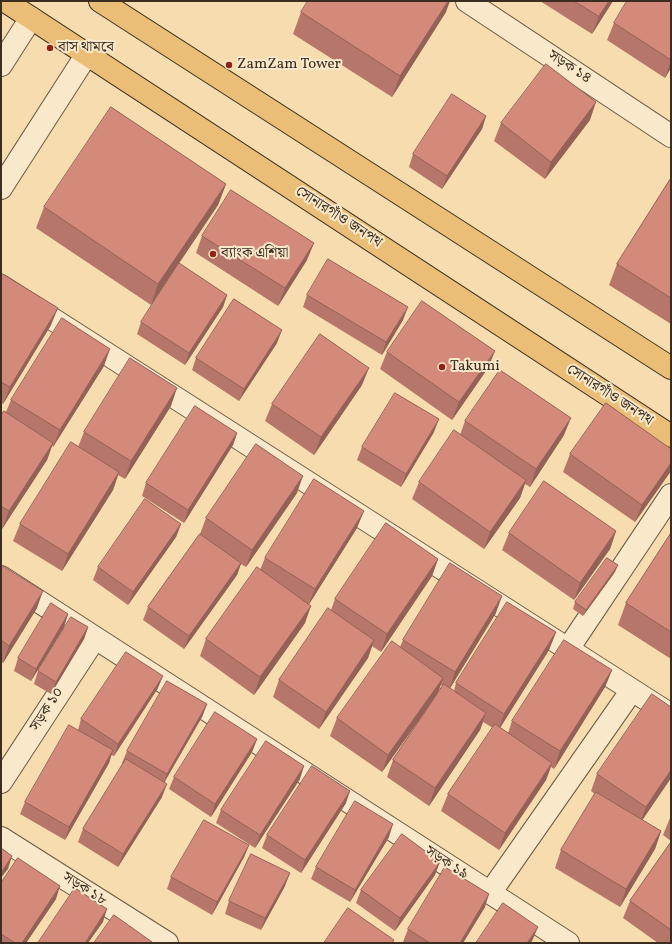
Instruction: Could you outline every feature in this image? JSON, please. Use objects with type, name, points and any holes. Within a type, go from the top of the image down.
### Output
[{"type":"main road","name":"সোনারগাঁও জনপথ","points":[[5,1],[671,436]]},
{"type":"main road","points":[[112,4],[671,368]]},
{"type":"street","name":"সড়ক ১৪","points":[[467,1],[671,136]]},
{"type":"street","points":[[1,65],[31,18]]},
{"type":"street","points":[[1,188],[87,54]]},
{"type":"street","points":[[1,286],[671,715]]},
{"type":"street","points":[[568,649],[671,495]]},
{"type":"street","name":"সড়ক ১৯","points":[[1,578],[568,943]]},
{"type":"street","name":"সড়ক ১০","points":[[1,782],[95,638]]},
{"type":"street","points":[[490,893],[632,690]]},
{"type":"street","name":"সড়ক ১৮","points":[[1,838],[167,943]]},
{"type":"building","points":[[308,1],[448,1],[400,76],[301,12]]},
{"type":"building","points":[[574,1],[609,1],[599,16]]},
{"type":"building","points":[[627,1],[671,1],[671,60],[614,23]]},
{"type":"building","points":[[546,64],[596,102],[551,162],[501,123]]},
{"type":"building","points":[[452,94],[486,116],[447,176],[413,154]]},
{"type":"building","points":[[111,107],[226,184],[158,284],[44,207]]},
{"type":"building","points":[[671,178],[671,298],[617,264]]},
{"type":"building","points":[[231,190],[314,243],[285,288],[202,236]]},
{"type":"building","points":[[328,259],[408,307],[386,342],[307,295]]},
{"type":"building","points":[[179,263],[227,295],[189,353],[141,322]]},
{"type":"building","points":[[1,273],[58,308],[10,387],[1,382]]},
{"type":"building","points":[[234,299],[282,330],[244,389],[196,358]]},
{"type":"building","points":[[422,301],[495,351],[459,402],[387,352]]},
{"type":"building","points":[[62,318],[110,349],[60,430],[11,400]]},
{"type":"building","points":[[320,334],[369,368],[321,437],[272,404]]},
{"type":"building","points":[[130,358],[177,388],[131,461],[84,432]]},
{"type":"building","points":[[500,370],[571,418],[536,469],[465,421]]},
{"type":"building","points":[[395,393],[439,419],[406,474],[362,447]]},
{"type":"building","points":[[606,403],[671,449],[671,463],[642,505],[570,454]]},
{"type":"building","points":[[195,406],[237,433],[188,510],[146,483]]},
{"type":"building","points":[[4,411],[53,443],[9,511],[1,506],[1,416]]},
{"type":"building","points":[[454,430],[526,480],[490,532],[419,482]]},
{"type":"building","points":[[71,442],[119,472],[68,554],[20,524]]},
{"type":"building","points":[[256,444],[303,476],[252,550],[206,518]]},
{"type":"building","points":[[314,479],[364,511],[315,589],[265,558]]},
{"type":"building","points":[[544,481],[616,531],[580,583],[509,533]]},
{"type":"building","points":[[145,499],[181,524],[133,592],[98,567]]},
{"type":"building","points":[[386,523],[438,559],[387,634],[335,599]]},
{"type":"building","points":[[671,533],[671,632],[626,603]]},
{"type":"building","points":[[200,534],[241,563],[189,636],[148,607]]},
{"type":"building","points":[[607,558],[618,565],[586,610],[575,602]]},
{"type":"building","points":[[450,563],[502,596],[455,672],[403,640]]},
{"type":"building","points":[[1,565],[43,591],[9,646],[1,640]]},
{"type":"building","points":[[257,567],[311,606],[260,677],[206,639]]},
{"type":"building","points":[[507,602],[556,632],[504,714],[456,683]]},
{"type":"building","points":[[51,603],[68,614],[36,669],[18,658]]},
{"type":"building","points":[[328,608],[374,640],[326,712],[279,680]]},
{"type":"building","points":[[71,617],[88,627],[56,682],[38,671]]},
{"type":"building","points":[[564,640],[612,670],[560,751],[512,721]]},
{"type":"building","points":[[392,641],[443,678],[388,755],[337,718]]},
{"type":"building","points":[[126,652],[163,676],[118,744],[81,719]]},
{"type":"building","points":[[167,681],[207,704],[167,774],[127,751]]},
{"type":"building","points":[[444,684],[486,713],[435,788],[393,760]]},
{"type":"building","points":[[652,694],[671,707],[671,770],[646,807],[597,774]]},
{"type":"building","points":[[215,712],[257,739],[215,804],[174,777]]},
{"type":"building","points":[[495,724],[552,763],[505,833],[448,794]]},
{"type":"building","points":[[69,725],[113,750],[69,827],[25,802]]},
{"type":"building","points":[[266,741],[304,766],[260,835],[221,810]]},
{"type":"building","points":[[126,759],[167,784],[123,854],[83,829]]},
{"type":"building","points":[[312,766],[350,791],[305,860],[267,835]]},
{"type":"building","points":[[596,792],[661,831],[626,889],[561,850]]},
{"type":"building","points":[[355,801],[393,824],[355,890],[316,867]]},
{"type":"building","points":[[204,820],[249,845],[217,902],[171,877]]},
{"type":"building","points":[[402,834],[440,862],[400,918],[361,890]]},
{"type":"building","points":[[671,842],[671,930],[630,901]]},
{"type":"building","points":[[1,848],[12,856],[1,873]]},
{"type":"building","points":[[251,854],[290,873],[265,918],[229,901]]},
{"type":"building","points":[[18,858],[60,886],[22,943],[15,943],[1,934],[1,883]]},
{"type":"building","points":[[445,867],[489,894],[460,943],[430,943],[408,929]]},
{"type":"building","points":[[75,888],[107,909],[85,943],[38,943]]},
{"type":"building","points":[[503,903],[538,927],[527,943],[476,943]]},
{"type":"building","points":[[348,908],[394,940],[392,943],[324,943]]},
{"type":"building","points":[[114,915],[152,942],[94,943]]},
{"type":"place","name":"বাস থামবে","points":[[50,48]]},
{"type":"place","name":"ZamZam Tower","points":[[229,65]]},
{"type":"place","name":"ব্যাংক এশিয়া","points":[[213,254]]},
{"type":"place","name":"Takumi","points":[[442,367]]}]
